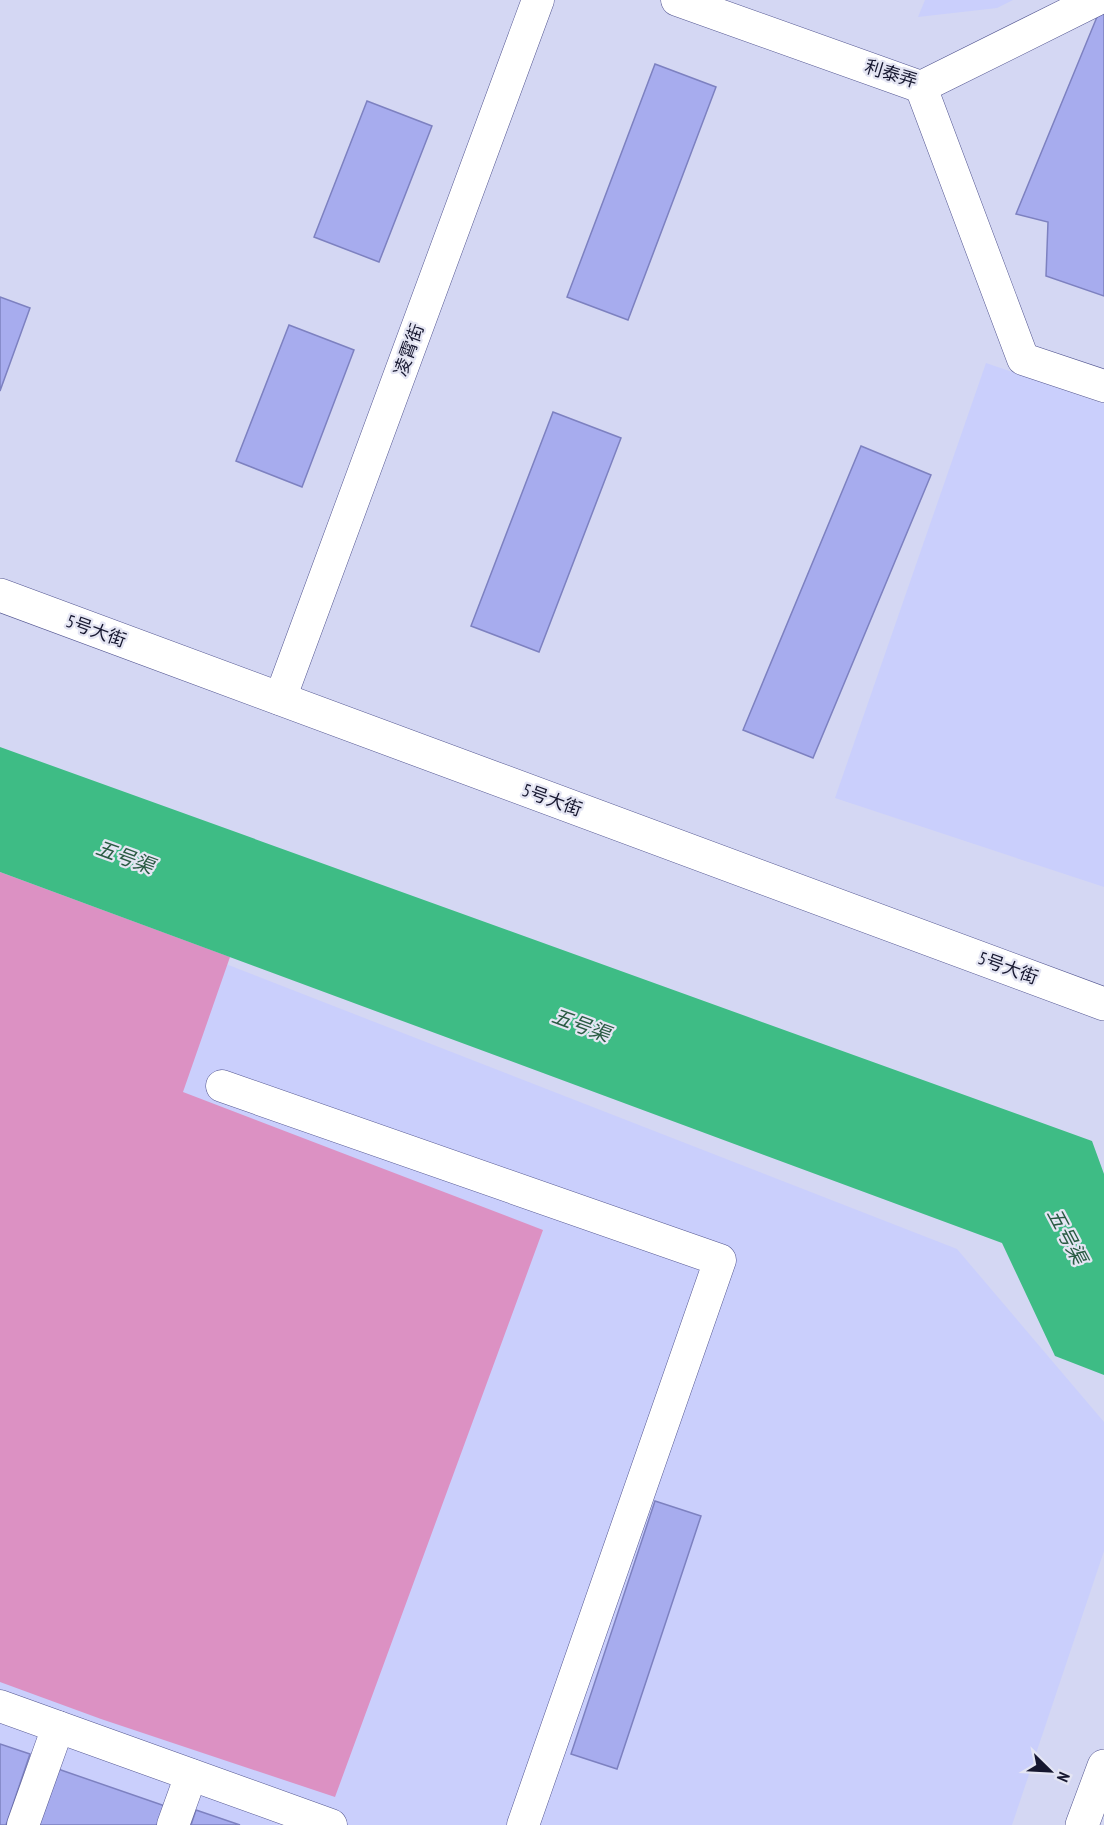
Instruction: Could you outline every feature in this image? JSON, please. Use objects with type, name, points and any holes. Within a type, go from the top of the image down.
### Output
[{"type":"main road","name":"5号大街","points":[[0,596],[1104,1004]]},
{"type":"main road","points":[[1082,1825],[1104,1766]]},
{"type":"street","name":"凌霄街","points":[[280,699],[538,0]]},
{"type":"street","name":"利泰弄","points":[[677,0],[921,87],[1096,0]]},
{"type":"street","points":[[921,87],[1023,359],[1104,386]]},
{"type":"street","points":[[222,1086],[720,1260],[523,1825]]},
{"type":"street","points":[[0,1707],[329,1825]]},
{"type":"street","points":[[23,1825],[58,1727]]},
{"type":"street","points":[[173,1825],[191,1775]]},
{"type":"shaded area","points":[[925,0],[1013,0],[997,8],[918,17]]},
{"type":"shaded area","points":[[986,363],[1104,404],[1104,887],[835,798]]},
{"type":"shaded area","points":[[0,872],[230,957],[183,1092],[543,1230],[335,1797],[101,1719],[0,1682]]},
{"type":"shaded area","points":[[0,876],[957,1249],[1104,1422],[1104,1551],[1012,1825],[0,1825]]},
{"type":"water","name":"五号渠","points":[[0,747],[1092,1141],[1104,1174],[1104,1375],[1055,1356],[1002,1243],[0,872]]},
{"type":"building","points":[[1099,12],[1104,13],[1104,296],[1046,276],[1048,222],[1016,214]]},
{"type":"building","points":[[655,64],[716,87],[628,320],[567,297]]},
{"type":"building","points":[[367,101],[432,126],[379,262],[314,237]]},
{"type":"building","points":[[0,297],[30,308],[0,391]]},
{"type":"building","points":[[289,325],[354,350],[302,487],[236,461]]},
{"type":"building","points":[[553,412],[621,438],[539,652],[471,626]]},
{"type":"building","points":[[861,446],[931,475],[813,758],[743,730]]},
{"type":"building","points":[[655,1501],[701,1516],[617,1769],[571,1754]]},
{"type":"building","points":[[0,1744],[30,1754],[6,1825],[0,1825]]},
{"type":"building","points":[[58,1769],[165,1806],[159,1825],[39,1825]]},
{"type":"building","points":[[196,1810],[240,1825],[191,1825]]}]
